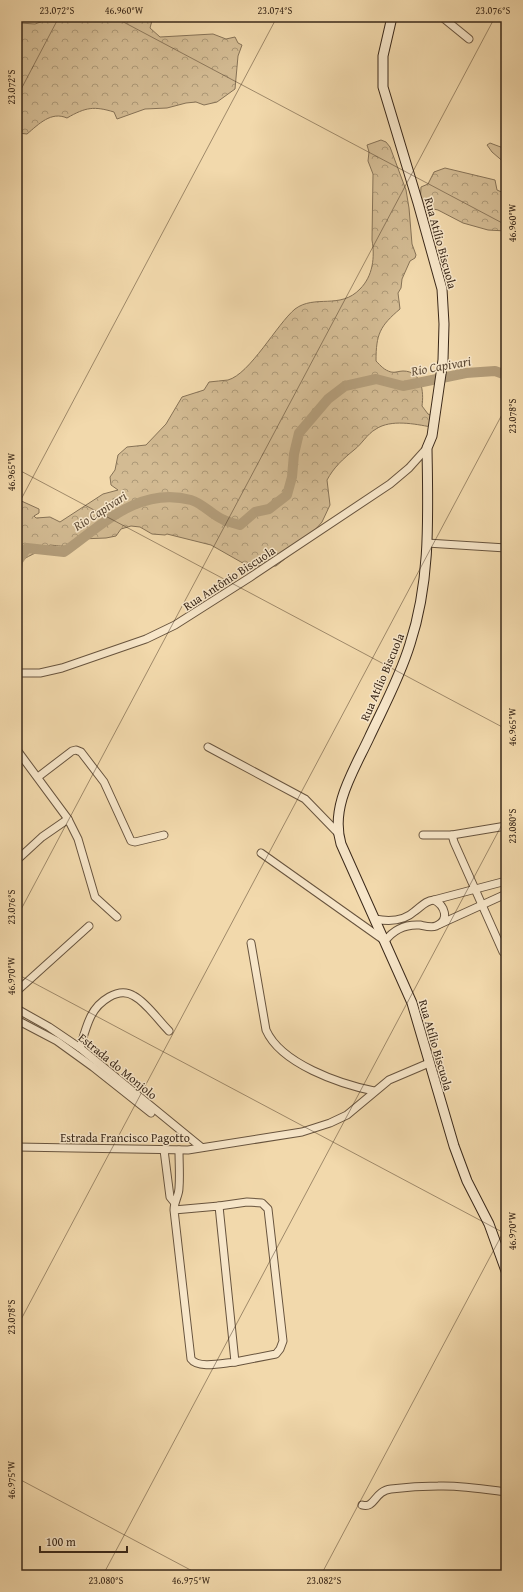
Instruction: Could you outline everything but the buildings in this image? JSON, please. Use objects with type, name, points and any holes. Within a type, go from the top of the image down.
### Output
[{"type":"street","name":"Rua Atílio Biscuola","points":[[392,17],[383,56],[383,87],[442,289],[444,324],[441,373],[432,436],[427,448],[428,543],[424,585],[410,645],[340,806],[337,819],[338,833],[341,844],[412,1003],[421,1029],[447,1126],[461,1165],[489,1224],[506,1271]]},
{"type":"street","points":[[442,17],[469,39]]},
{"type":"street","name":"Rua Antônio Biscuola","points":[[17,673],[40,673],[62,668],[146,639],[175,625],[249,578],[390,484],[409,468],[427,448]]},
{"type":"street","points":[[428,543],[506,548]]},
{"type":"street","points":[[208,747],[305,799],[338,833]]},
{"type":"street","points":[[17,750],[68,819],[78,839],[95,897],[117,917]]},
{"type":"street","points":[[38,777],[69,753],[76,750],[81,752],[104,782],[129,838],[135,842],[164,835]]},
{"type":"street","points":[[17,860],[42,837],[68,819]]},
{"type":"street","points":[[423,835],[452,835],[506,826]]},
{"type":"street","points":[[452,835],[503,952],[506,954]]},
{"type":"street","points":[[261,853],[385,941],[397,928],[408,925],[432,927],[506,894]]},
{"type":"street","points":[[375,919],[388,921],[406,917],[427,901],[506,880]]},
{"type":"street","points":[[434,900],[440,903],[445,914],[443,920],[438,925]]},
{"type":"street","points":[[17,991],[88,926]]},
{"type":"street","points":[[251,944],[266,1030],[270,1039],[280,1050],[294,1060],[332,1079],[352,1086],[374,1091]]},
{"type":"street","points":[[80,1048],[90,1017],[95,1009],[110,996],[119,993],[132,995],[138,999],[169,1031]]},
{"type":"street","name":"Estrada do Monjolo","points":[[17,1008],[80,1048],[201,1147]]},
{"type":"street","points":[[17,1020],[57,1041],[93,1067],[186,1140],[188,1150]]},
{"type":"street","name":"Estrada Francisco Pagotto","points":[[17,1147],[188,1150],[302,1132],[330,1123],[346,1115],[389,1080],[429,1062]]},
{"type":"street","points":[[164,1150],[170,1197],[174,1206],[191,1359],[193,1362],[200,1364],[235,1362],[276,1354],[280,1349],[283,1340],[268,1209],[262,1203],[254,1202],[219,1206],[174,1206]]},
{"type":"street","points":[[174,1206],[179,1188],[179,1150]]},
{"type":"street","points":[[219,1206],[235,1362]]},
{"type":"street","points":[[362,1505],[370,1505],[380,1492],[390,1489],[440,1486],[506,1492]]},
{"type":"green space","points":[[83,17],[153,17],[150,28],[160,37],[213,34],[226,39],[235,37],[238,43],[242,45],[238,56],[235,89],[217,102],[204,105],[196,102],[167,108],[145,109],[117,119],[114,112],[95,108],[85,110],[67,118],[61,116],[50,117],[27,134],[18,133],[17,31],[20,23],[35,24],[43,21]]},
{"type":"green space","points":[[381,140],[386,142],[390,147],[406,190],[412,244],[416,255],[415,258],[410,261],[402,279],[401,288],[398,293],[400,309],[388,320],[380,331],[377,344],[376,361],[383,368],[391,372],[403,371],[414,374],[418,378],[422,389],[422,406],[428,414],[438,419],[431,427],[396,423],[382,426],[370,434],[339,464],[327,480],[330,505],[322,522],[301,546],[276,566],[248,566],[211,545],[167,534],[152,534],[140,527],[131,526],[121,529],[116,536],[81,539],[71,546],[50,545],[24,559],[17,565],[17,499],[39,509],[39,513],[34,516],[36,518],[50,517],[60,522],[103,494],[118,490],[111,485],[110,477],[115,470],[118,455],[127,447],[146,445],[166,424],[182,397],[204,390],[209,382],[228,380],[236,376],[254,359],[295,309],[311,302],[336,301],[344,299],[360,289],[368,278],[373,260],[373,174],[368,161],[369,152],[367,145]]},
{"type":"green space","points":[[490,143],[506,149],[506,164],[492,152],[487,145]]},
{"type":"green space","points":[[445,168],[495,180],[497,190],[506,194],[506,231],[488,230],[463,223],[438,210],[420,206],[421,187],[428,184],[434,172]]},
{"type":"waterway","name":"Rio Capivari","points":[[17,568],[18,561],[27,548],[64,552],[107,520],[122,511],[138,503],[155,498],[172,497],[191,500],[224,520],[240,525],[255,512],[269,509],[287,495],[292,477],[294,454],[299,433],[328,399],[345,386],[376,379],[403,386],[466,373],[495,371],[506,375]]}]
